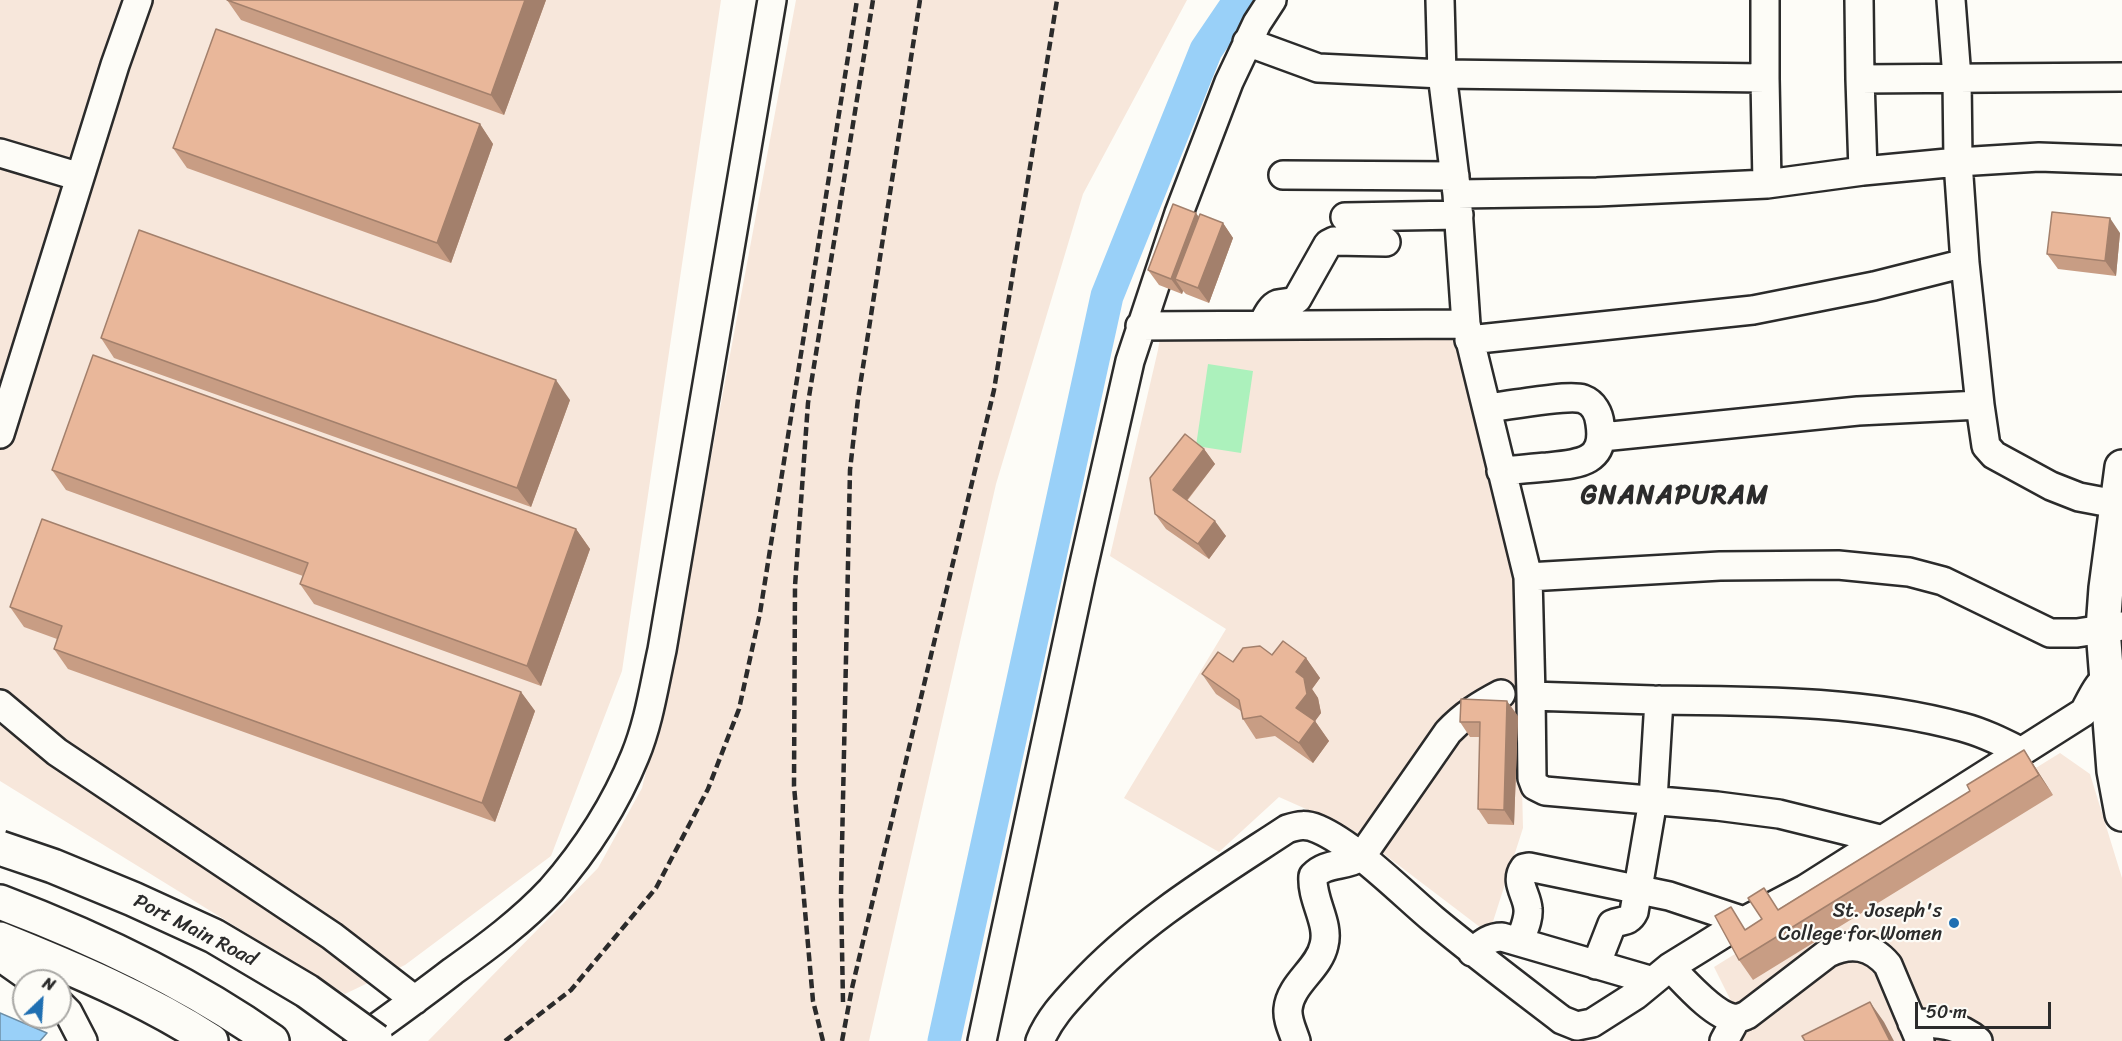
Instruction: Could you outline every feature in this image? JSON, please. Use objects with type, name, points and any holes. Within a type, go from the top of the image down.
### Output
[{"type":"main road","points":[[2122,467],[2116,504],[2113,627],[2114,771],[2122,814]]},
{"type":"main road","name":"Port Main Road","points":[[0,848],[63,870],[214,936],[307,991],[376,1041]]},
{"type":"main road","points":[[0,902],[73,930],[151,968],[239,1017],[272,1041]]},
{"type":"main road","points":[[0,939],[55,961],[176,1019],[211,1041]]},
{"type":"street","points":[[0,434],[115,65],[138,0]]},
{"type":"street","points":[[358,1041],[490,945],[528,913],[582,852],[611,806],[636,755],[648,715],[662,650],[772,0]]},
{"type":"street","points":[[982,1041],[1080,577],[1130,361],[1179,213],[1224,93],[1247,42],[1272,0]]},
{"type":"street","points":[[1440,0],[1442,74],[1457,195],[1468,332],[1528,577],[1532,777],[1535,786],[1545,791],[1779,814],[1884,840]]},
{"type":"street","points":[[1765,0],[1767,184]]},
{"type":"street","points":[[1859,0],[1863,171]]},
{"type":"street","points":[[1951,0],[1957,78],[1958,162],[1965,263],[1986,446],[1994,455],[2051,486],[2069,494],[2116,504]]},
{"type":"street","points":[[1247,42],[1318,68],[1442,74],[1766,78]]},
{"type":"street","points":[[1860,79],[2122,77]]},
{"type":"street","points":[[0,153],[80,177]]},
{"type":"street","points":[[1283,175],[1457,195],[1767,184],[1863,171],[2039,157],[2122,160]]},
{"type":"street","points":[[1345,217],[1457,195]]},
{"type":"street","points":[[1262,325],[1270,310],[1277,304],[1291,303],[1297,299],[1328,244],[1386,242]]},
{"type":"street","points":[[1140,326],[1262,325],[1468,332],[1753,310],[1874,286],[1965,263]]},
{"type":"street","points":[[1487,408],[1568,398],[1583,399],[1594,406],[1599,417],[1602,437],[1597,452],[1587,461],[1574,465],[1501,471]]},
{"type":"street","points":[[1602,437],[1858,411],[1980,405]]},
{"type":"street","points":[[1528,577],[1720,566],[1850,566],[1909,572],[1943,581],[2049,633],[2077,633],[2113,627]]},
{"type":"street","points":[[1040,1041],[1048,1023],[1063,1004],[1120,945],[1190,893],[1298,825],[1306,825],[1319,830],[1361,857],[1472,952],[1562,1020],[1578,1026],[1592,1023],[1744,921],[1805,889],[2084,712],[2098,687],[2115,673]]},
{"type":"street","points":[[1296,1041],[1290,1025],[1288,1009],[1293,993],[1321,957],[1325,942],[1324,926],[1314,897],[1313,876],[1319,869],[1351,864],[1361,857],[1448,732],[1474,708],[1501,694]]},
{"type":"street","points":[[1531,696],[1788,703],[1857,709],[1914,716],[1963,727],[2020,751]]},
{"type":"street","points":[[1596,965],[1612,924],[1631,918],[1653,800],[1659,700]]},
{"type":"street","points":[[0,704],[57,752],[332,936],[415,1000]]},
{"type":"street","points":[[1520,941],[1529,912],[1520,879],[1520,873],[1524,868],[1536,867],[1638,888],[1697,904],[1744,921]]},
{"type":"street","points":[[1472,952],[1494,937],[1520,941],[1596,965],[1662,974],[1725,1016],[1730,1030],[1828,953],[1854,945],[1869,949],[1888,965],[1916,1032],[1936,1023],[1953,1026],[1970,1034],[1978,1041]]},
{"type":"street","points":[[0,957],[17,969]]},
{"type":"street","points":[[72,1020],[83,1041]]},
{"type":"shaded area","points":[[0,0],[721,0],[622,671],[551,856],[405,965],[345,994],[0,781]]},
{"type":"shaded area","points":[[796,0],[1187,0],[1083,194],[996,484],[869,1041],[428,1041],[598,868],[642,788],[674,656]]},
{"type":"shaded area","points":[[1161,331],[1456,332],[1517,578],[1523,828],[1489,934],[1351,829],[1279,797],[1219,852],[1124,798],[1226,629],[1110,556]]},
{"type":"shaded area","name":"St. Joseph's College for Women","points":[[2060,753],[2090,774],[2122,878],[2122,1041],[1710,1041],[1731,1001],[1714,967]]},
{"type":"green space","points":[[1208,364],[1253,371],[1241,453],[1196,446]]},
{"type":"water","points":[[0,1013],[12,1018],[12,1029],[38,1029],[47,1033],[40,1041],[0,1041]]},
{"type":"building","points":[[227,0],[525,0],[491,95]]},
{"type":"building","points":[[216,29],[480,124],[437,243],[173,148]]},
{"type":"building","points":[[1173,204],[1196,213],[1171,279],[1148,270]]},
{"type":"building","points":[[2052,212],[2110,218],[2105,261],[2047,254]]},
{"type":"building","points":[[1200,214],[1223,223],[1198,288],[1175,279]]},
{"type":"building","points":[[139,230],[556,380],[517,488],[101,338]]},
{"type":"building","points":[[93,355],[576,529],[527,666],[300,584],[308,563],[52,470]]},
{"type":"building","points":[[1185,434],[1204,449],[1173,490],[1215,521],[1198,544],[1155,514],[1150,478]]},
{"type":"building","points":[[42,519],[521,692],[482,803],[54,649],[62,626],[10,607]]},
{"type":"building","points":[[1283,641],[1306,658],[1296,672],[1304,678],[1307,694],[1296,708],[1315,721],[1299,743],[1261,716],[1243,719],[1239,700],[1202,674],[1218,652],[1233,662],[1243,648],[1260,646],[1272,655]]},
{"type":"building","points":[[1461,699],[1507,701],[1504,810],[1478,809],[1480,722],[1460,722]]},
{"type":"building","points":[[2024,750],[2039,775],[1739,960],[1715,916],[1731,907],[1745,930],[1762,919],[1748,898],[1764,888],[1778,910],[1970,791],[1967,785]]},
{"type":"building","points":[[1870,1002],[1890,1041],[1805,1041],[1802,1036]]},
{"type":"waterway","points":[[944,1041],[1107,296],[1206,50],[1240,0]]},
{"type":"railway","points":[[505,1041],[571,990],[656,888],[708,789],[739,709],[760,613],[857,0]]},
{"type":"railway","points":[[823,1041],[813,1001],[794,786],[795,586],[808,403],[873,0]]},
{"type":"railway","points":[[843,1002],[841,894],[850,470],[858,399],[920,0]]},
{"type":"railway","points":[[842,1041],[852,988],[994,390],[1057,0]]},
{"type":"place","name":"St. Joseph's College for Women","points":[[1954,923]]},
{"type":"district","name":"GNANAPURAM","points":[[1675,496]]}]
